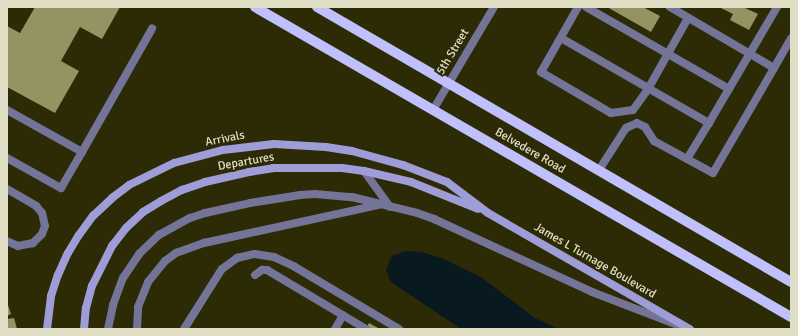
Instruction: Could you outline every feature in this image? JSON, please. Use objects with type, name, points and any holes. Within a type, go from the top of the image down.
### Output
[{"type":"main road","name":"Belvedere Road","points":[[256,7],[791,317]]},
{"type":"main road","name":"Belvedere Road","points":[[317,7],[791,282]]},
{"type":"street","name":"5th Street","points":[[433,110],[494,7]]},
{"type":"street","points":[[578,7],[541,72],[611,113],[633,110],[648,89],[688,18]]},
{"type":"street","points":[[586,7],[729,89]]},
{"type":"street","points":[[670,7],[774,68]]},
{"type":"street","points":[[688,159],[777,7]]},
{"type":"street","points":[[7,158],[61,188],[152,29]]},
{"type":"street","points":[[560,38],[709,123]]},
{"type":"street","points":[[599,170],[623,131],[633,124],[642,124],[648,130],[654,141],[713,173],[791,38]]},
{"type":"street","points":[[7,110],[82,152]]},
{"type":"street","name":"Arrivals","points":[[47,329],[51,296],[58,275],[78,235],[93,216],[112,198],[129,185],[156,171],[197,156],[248,146],[274,144],[326,147],[352,151],[404,165],[447,182],[488,213]]},
{"type":"street","name":"Departures","points":[[84,329],[86,308],[92,286],[112,246],[126,228],[143,212],[161,201],[182,190],[205,182],[261,170],[320,167],[364,171],[411,182],[488,213]]},
{"type":"street","points":[[364,171],[386,206]]},
{"type":"street","points":[[7,189],[36,206],[42,213],[45,226],[42,234],[33,243],[18,246],[7,240]]},
{"type":"street","points":[[108,329],[117,292],[130,265],[139,254],[160,235],[190,218],[250,203],[300,195],[352,197],[417,212],[451,225],[592,292],[689,329]]},
{"type":"street","points":[[137,329],[138,307],[148,282],[165,261],[176,253],[204,243],[386,206]]},
{"type":"street","name":"James L Turnage Boulevard","points":[[488,213],[689,329]]},
{"type":"street","points":[[184,329],[222,269],[237,258],[255,254],[274,257],[295,267],[399,329]]},
{"type":"street","points":[[255,275],[262,270],[267,270],[366,329]]},
{"type":"street","points":[[335,329],[343,315]]},
{"type":"shaded area","points":[[405,251],[422,252],[444,259],[481,277],[535,318],[558,329],[461,329],[391,282],[386,270],[392,256]]},
{"type":"building","points":[[35,7],[120,7],[102,39],[80,27],[61,61],[79,71],[55,113],[7,87],[7,26],[20,33]]},
{"type":"building","points":[[607,7],[643,7],[660,16],[651,32]]},
{"type":"building","points":[[719,7],[743,7],[758,14],[749,30],[730,20],[733,14]]},
{"type":"building","points":[[7,302],[11,314],[7,316]]},
{"type":"building","points":[[14,318],[17,329],[7,329],[7,319]]},
{"type":"building","points":[[369,323],[380,329],[366,329]]}]
